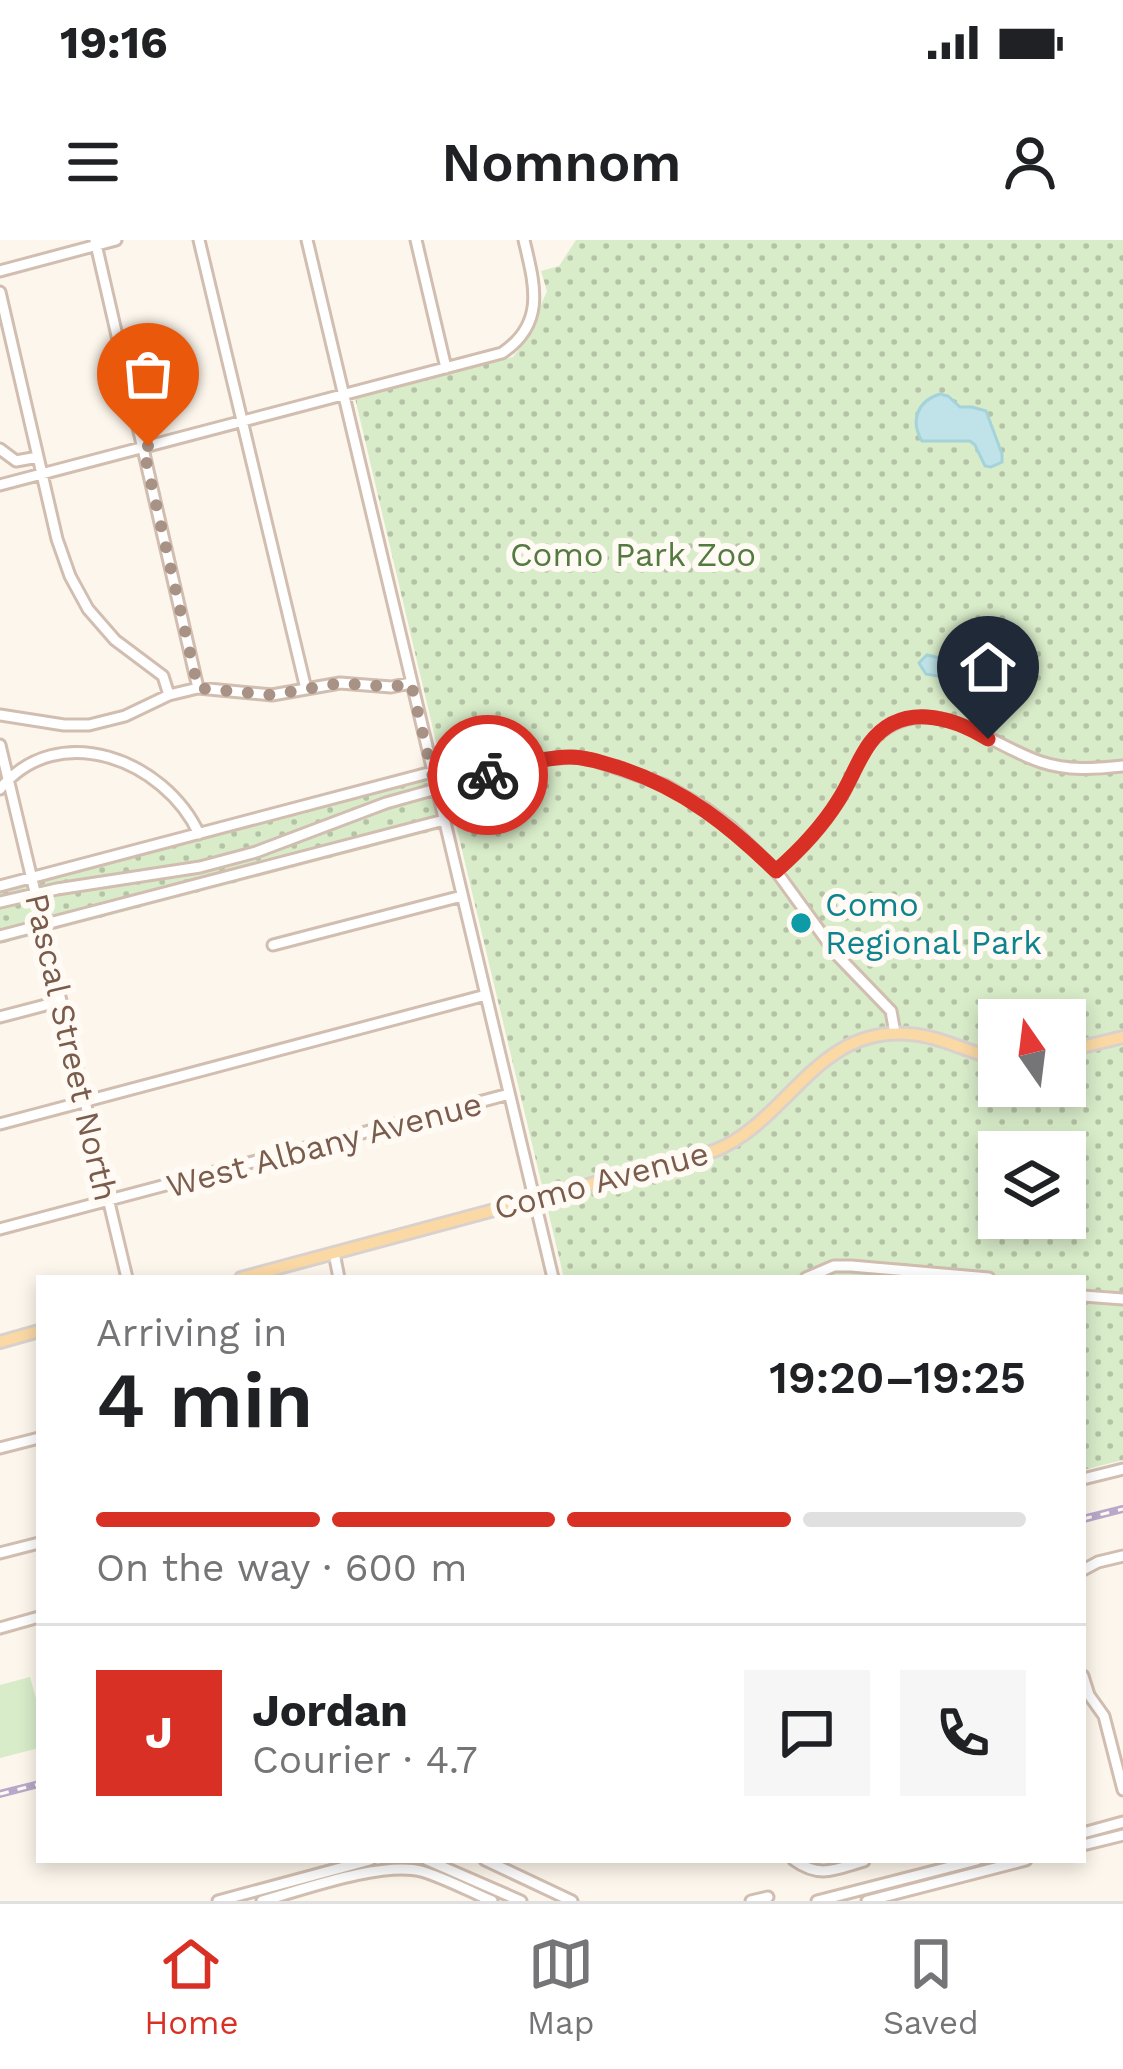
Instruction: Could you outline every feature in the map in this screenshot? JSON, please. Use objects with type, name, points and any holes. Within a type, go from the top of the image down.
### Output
[{"type":"main road","name":"Como Avenue","points":[[252,1275],[723,1147],[750,1131],[829,1056],[862,1040],[895,1033],[933,1038],[978,1052]]},
{"type":"main road","points":[[1086,1047],[1123,1037]]},
{"type":"main road","points":[[0,1342],[36,1332]]},
{"type":"street","points":[[0,271],[116,240]]},
{"type":"street","points":[[199,240],[307,689]]},
{"type":"street","points":[[307,240],[552,1275]]},
{"type":"street","points":[[416,240],[446,368]]},
{"type":"street","points":[[0,485],[496,355],[523,332],[534,305],[524,240]]},
{"type":"street","points":[[95,243],[198,688]]},
{"type":"street","points":[[0,292],[57,539],[79,593],[115,640],[163,676],[169,694]]},
{"type":"street","points":[[0,449],[16,461],[38,457]]},
{"type":"street","points":[[0,715],[89,725],[125,716],[169,694],[198,688],[262,695],[340,683],[391,687],[411,683]]},
{"type":"street","points":[[776,871],[826,819],[874,739],[909,718],[959,723],[1057,766],[1085,770],[1123,766]]},
{"type":"street","name":"Pascal Street North","points":[[0,746],[4,784],[32,878],[126,1275]]},
{"type":"street","points":[[4,784],[33,761],[56,753],[112,758],[160,783],[182,805],[199,833]]},
{"type":"street","points":[[0,902],[212,864],[370,808],[543,760],[576,757],[665,785],[732,829],[776,871],[838,956],[891,1011],[895,1033]]},
{"type":"street","points":[[0,886],[432,772]]},
{"type":"street","points":[[0,936],[444,820]]},
{"type":"street","points":[[274,946],[462,896]]},
{"type":"street","points":[[0,1124],[485,995]]},
{"type":"street","points":[[0,1017],[62,1001]]},
{"type":"street","name":"West Albany Avenue","points":[[0,1229],[509,1094]]},
{"type":"street","points":[[334,1253],[339,1275]]},
{"type":"street","points":[[813,1275],[834,1266],[851,1266],[954,1275]]},
{"type":"street","points":[[1086,1296],[1123,1299]]},
{"type":"street","points":[[0,1448],[36,1439]]},
{"type":"street","points":[[1086,1478],[1123,1469]]},
{"type":"street","points":[[0,1553],[36,1544]]},
{"type":"street","points":[[1086,1568],[1123,1556]]},
{"type":"street","points":[[0,1628],[36,1618]]},
{"type":"street","points":[[1086,1686],[1104,1716],[1123,1790]]},
{"type":"street","points":[[1086,1832],[1123,1822]]},
{"type":"street","points":[[1086,1844],[1123,1835]]},
{"type":"street","points":[[218,1901],[359,1863]]},
{"type":"street","points":[[434,1863],[521,1901]]},
{"type":"street","points":[[491,1863],[572,1901]]},
{"type":"street","points":[[798,1863],[820,1872],[856,1863]]},
{"type":"street","points":[[864,1863],[871,1896]]},
{"type":"street","points":[[871,1896],[968,1863]]},
{"type":"street","points":[[817,1901],[871,1896],[1013,1863]]},
{"type":"street","points":[[262,1901],[394,1864],[492,1901]]},
{"type":"street","points":[[751,1901],[768,1897]]},
{"type":"green space","name":"Como Regional Park","points":[[576,240],[1123,240],[1123,1460],[1086,1469],[1086,1275],[563,1275],[456,825],[0,944],[0,879],[441,763],[355,398],[513,357],[547,291],[541,271],[559,266]]},
{"type":"green space","points":[[30,1677],[36,1699],[36,1749],[0,1758],[0,1685]]},
{"type":"water","points":[[940,394],[960,407],[986,411],[1002,462],[985,466],[970,441],[922,441],[918,413],[926,401]]},
{"type":"water","points":[[927,655],[953,661],[968,674],[996,708],[999,720],[959,684],[926,674],[919,663]]},
{"type":"railway","points":[[1086,1518],[1123,1509]]},
{"type":"railway","points":[[0,1794],[36,1785]]},
{"type":"way so far","points":[[148,446],[143,447],[198,688],[272,695],[340,683],[391,687],[411,683],[436,790],[488,775]]},
{"type":"place","name":"Como Regional Park","points":[[801,923]]},
{"type":"route","points":[[488,775],[543,760],[596,760],[665,785],[705,808],[776,871],[826,819],[869,744],[886,729],[923,716],[959,723],[988,739]]},
{"type":"park label","name":"Como Park Zoo","points":[[633,554]]}]
